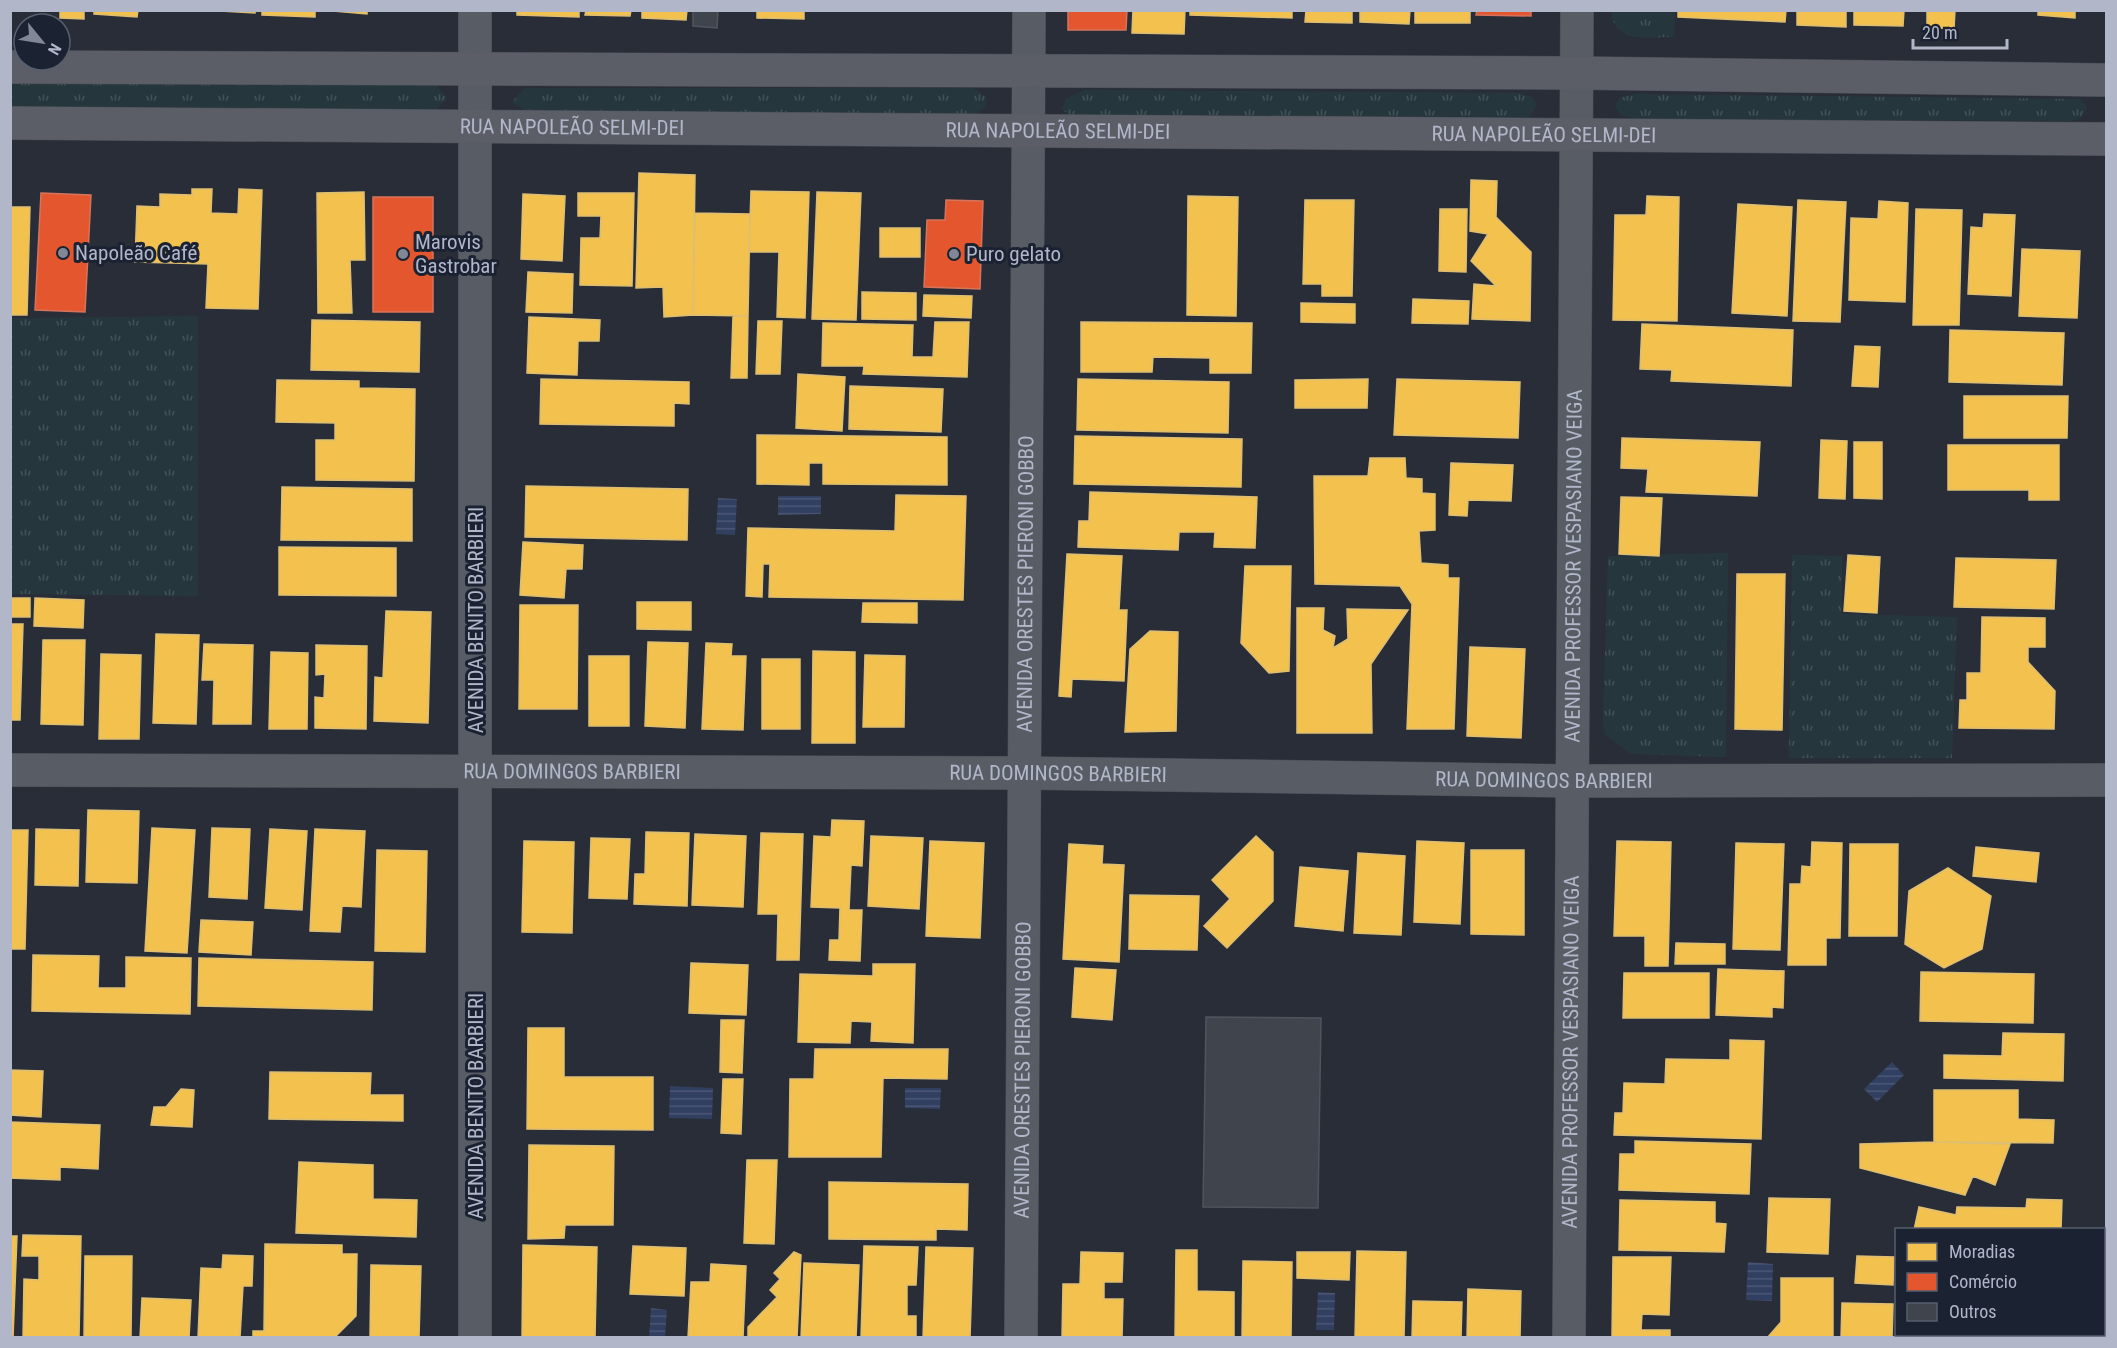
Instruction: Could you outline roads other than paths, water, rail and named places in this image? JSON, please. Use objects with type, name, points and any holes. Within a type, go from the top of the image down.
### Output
[{"type":"main road","points":[[10,67],[1577,73],[2106,80]]},
{"type":"main road","name":"RUA NAPOLEÃO SELMI-DEI","points":[[10,123],[1029,130],[1579,137],[2106,139]]},
{"type":"street","name":"AVENIDA BENITO BARBIERI","points":[[475,10],[477,772],[475,1338]]},
{"type":"street","name":"AVENIDA ORESTES PIERONI GOBBO","points":[[1021,1338],[1029,10]]},
{"type":"street","name":"AVENIDA PROFESSOR VESPASIANO VEIGA","points":[[1569,1338],[1579,137],[1578,10]]},
{"type":"street","name":"RUA DOMINGOS BARBIERI","points":[[10,770],[1024,773],[1574,781],[2106,780]]},
{"type":"water","points":[[778,496],[821,496],[821,514],[778,515]]},
{"type":"water","points":[[718,498],[737,499],[735,535],[716,534]]},
{"type":"water","points":[[1892,1062],[1904,1075],[1877,1102],[1864,1089]]},
{"type":"water","points":[[670,1086],[713,1088],[712,1119],[669,1118]]},
{"type":"water","points":[[905,1088],[941,1088],[940,1109],[905,1108]]},
{"type":"water","points":[[1748,1262],[1773,1264],[1772,1301],[1746,1300]]},
{"type":"water","points":[[1318,1292],[1335,1293],[1334,1330],[1316,1330]]},
{"type":"water","points":[[651,1308],[667,1310],[665,1337],[649,1337]]},
{"type":"place","name":"Napoleão Café","points":[[63,253]]},
{"type":"place","name":"Marovis Gastrobar","points":[[403,254]]},
{"type":"place","name":"Puro gelato","points":[[954,254]]}]
